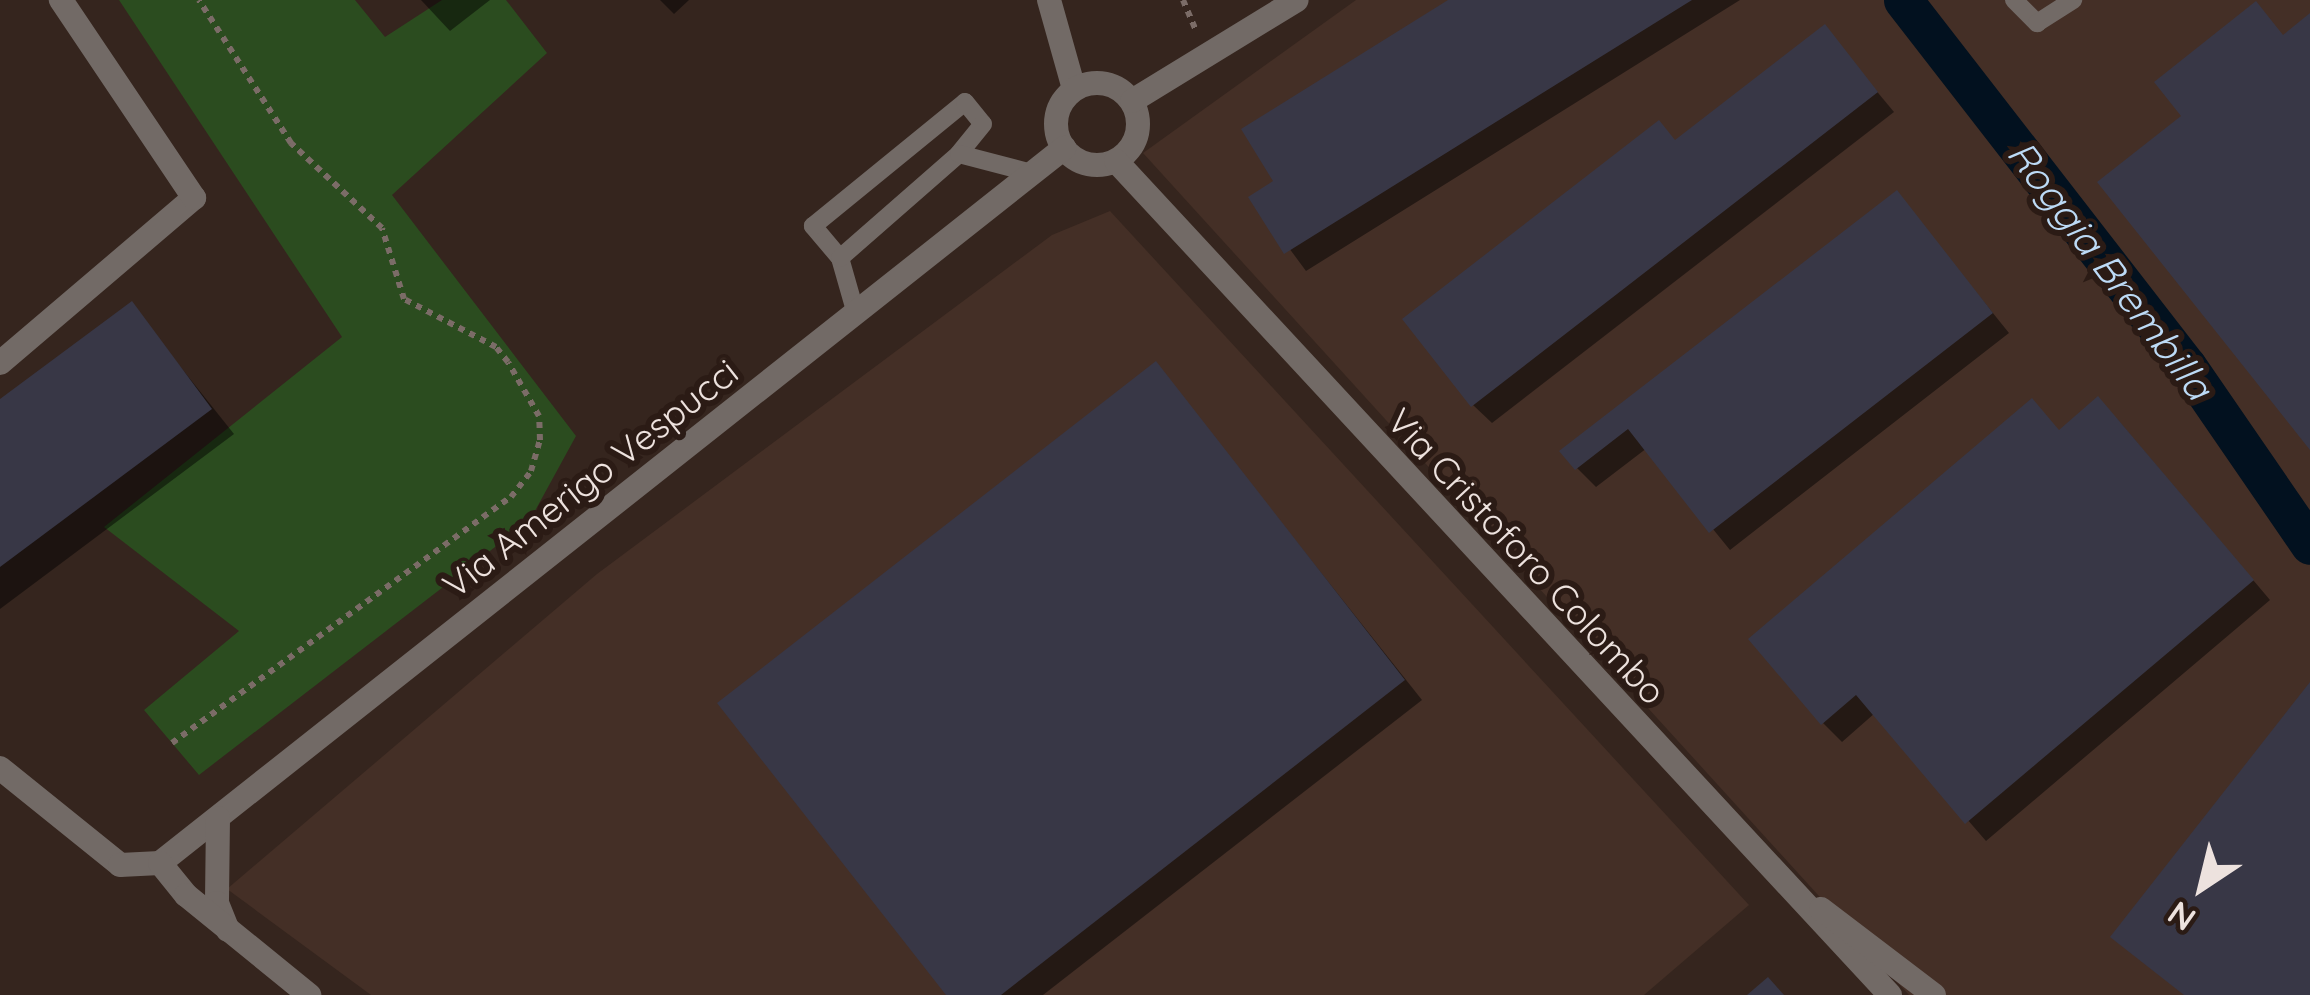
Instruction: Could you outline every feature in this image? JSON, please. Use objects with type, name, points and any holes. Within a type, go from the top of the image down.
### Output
[{"type":"street","points":[[0,364],[194,198],[61,0]]},
{"type":"street","points":[[1049,0],[1074,89]]},
{"type":"street","points":[[1132,101],[1297,0]]},
{"type":"street","points":[[1113,86],[1132,101],[1138,128],[1115,161],[1095,165],[1064,148],[1057,110],[1074,89],[1113,86]]},
{"type":"street","name":"Via Amerigo Vespucci","points":[[160,863],[1064,148]]},
{"type":"street","name":"Via Cristoforo Colombo","points":[[1115,161],[1765,868],[1890,995]]},
{"type":"street","points":[[0,768],[120,865],[160,863],[230,933],[309,995]]},
{"type":"street","points":[[218,818],[217,903],[230,933]]},
{"type":"street","points":[[1765,868],[1934,995]]},
{"type":"lane","points":[[2014,0],[2037,23],[2073,0]]},
{"type":"lane","points":[[841,258],[959,154],[983,124],[965,102],[813,226],[841,258],[856,314]]},
{"type":"lane","points":[[959,154],[1032,173]]},
{"type":"path","points":[[172,743],[511,497],[531,472],[540,440],[539,416],[508,362],[496,347],[404,299],[382,228],[291,142],[199,0]]},
{"type":"shaded area","points":[[1356,0],[2310,0],[2310,995],[1909,995],[1143,153]]},
{"type":"shaded area","points":[[1110,211],[1749,905],[1644,995],[371,995],[227,889],[597,574],[1052,235]]},
{"type":"green space","points":[[119,0],[355,0],[385,37],[442,0],[506,0],[547,53],[392,195],[576,436],[530,520],[199,775],[144,710],[239,631],[104,527],[342,337]]},
{"type":"building","points":[[1448,0],[1692,0],[1284,254],[1248,197],[1273,181],[1241,129]]},
{"type":"building","points":[[2256,1],[2283,35],[2310,13],[2310,450],[2097,182],[2181,116],[2154,82]]},
{"type":"building","points":[[1825,24],[1878,92],[1471,407],[1402,319],[1659,120],[1675,140]]},
{"type":"building","points":[[1897,190],[1993,313],[1709,533],[1628,429],[1575,470],[1559,451]]},
{"type":"building","points":[[132,301],[212,409],[0,567],[0,399]]},
{"type":"building","points":[[1156,361],[1405,680],[1001,995],[946,995],[717,703]]},
{"type":"building","points":[[2098,396],[2254,580],[1965,824],[1856,695],[1821,725],[1748,639],[2032,398],[2059,430]]},
{"type":"building","points":[[2310,682],[2310,995],[2184,995],[2110,937]]},
{"type":"building","points":[[1768,977],[1784,995],[1747,995]]},
{"type":"waterway","name":"Roggia Brembilla","points":[[1903,0],[2187,366],[2310,545]]}]
